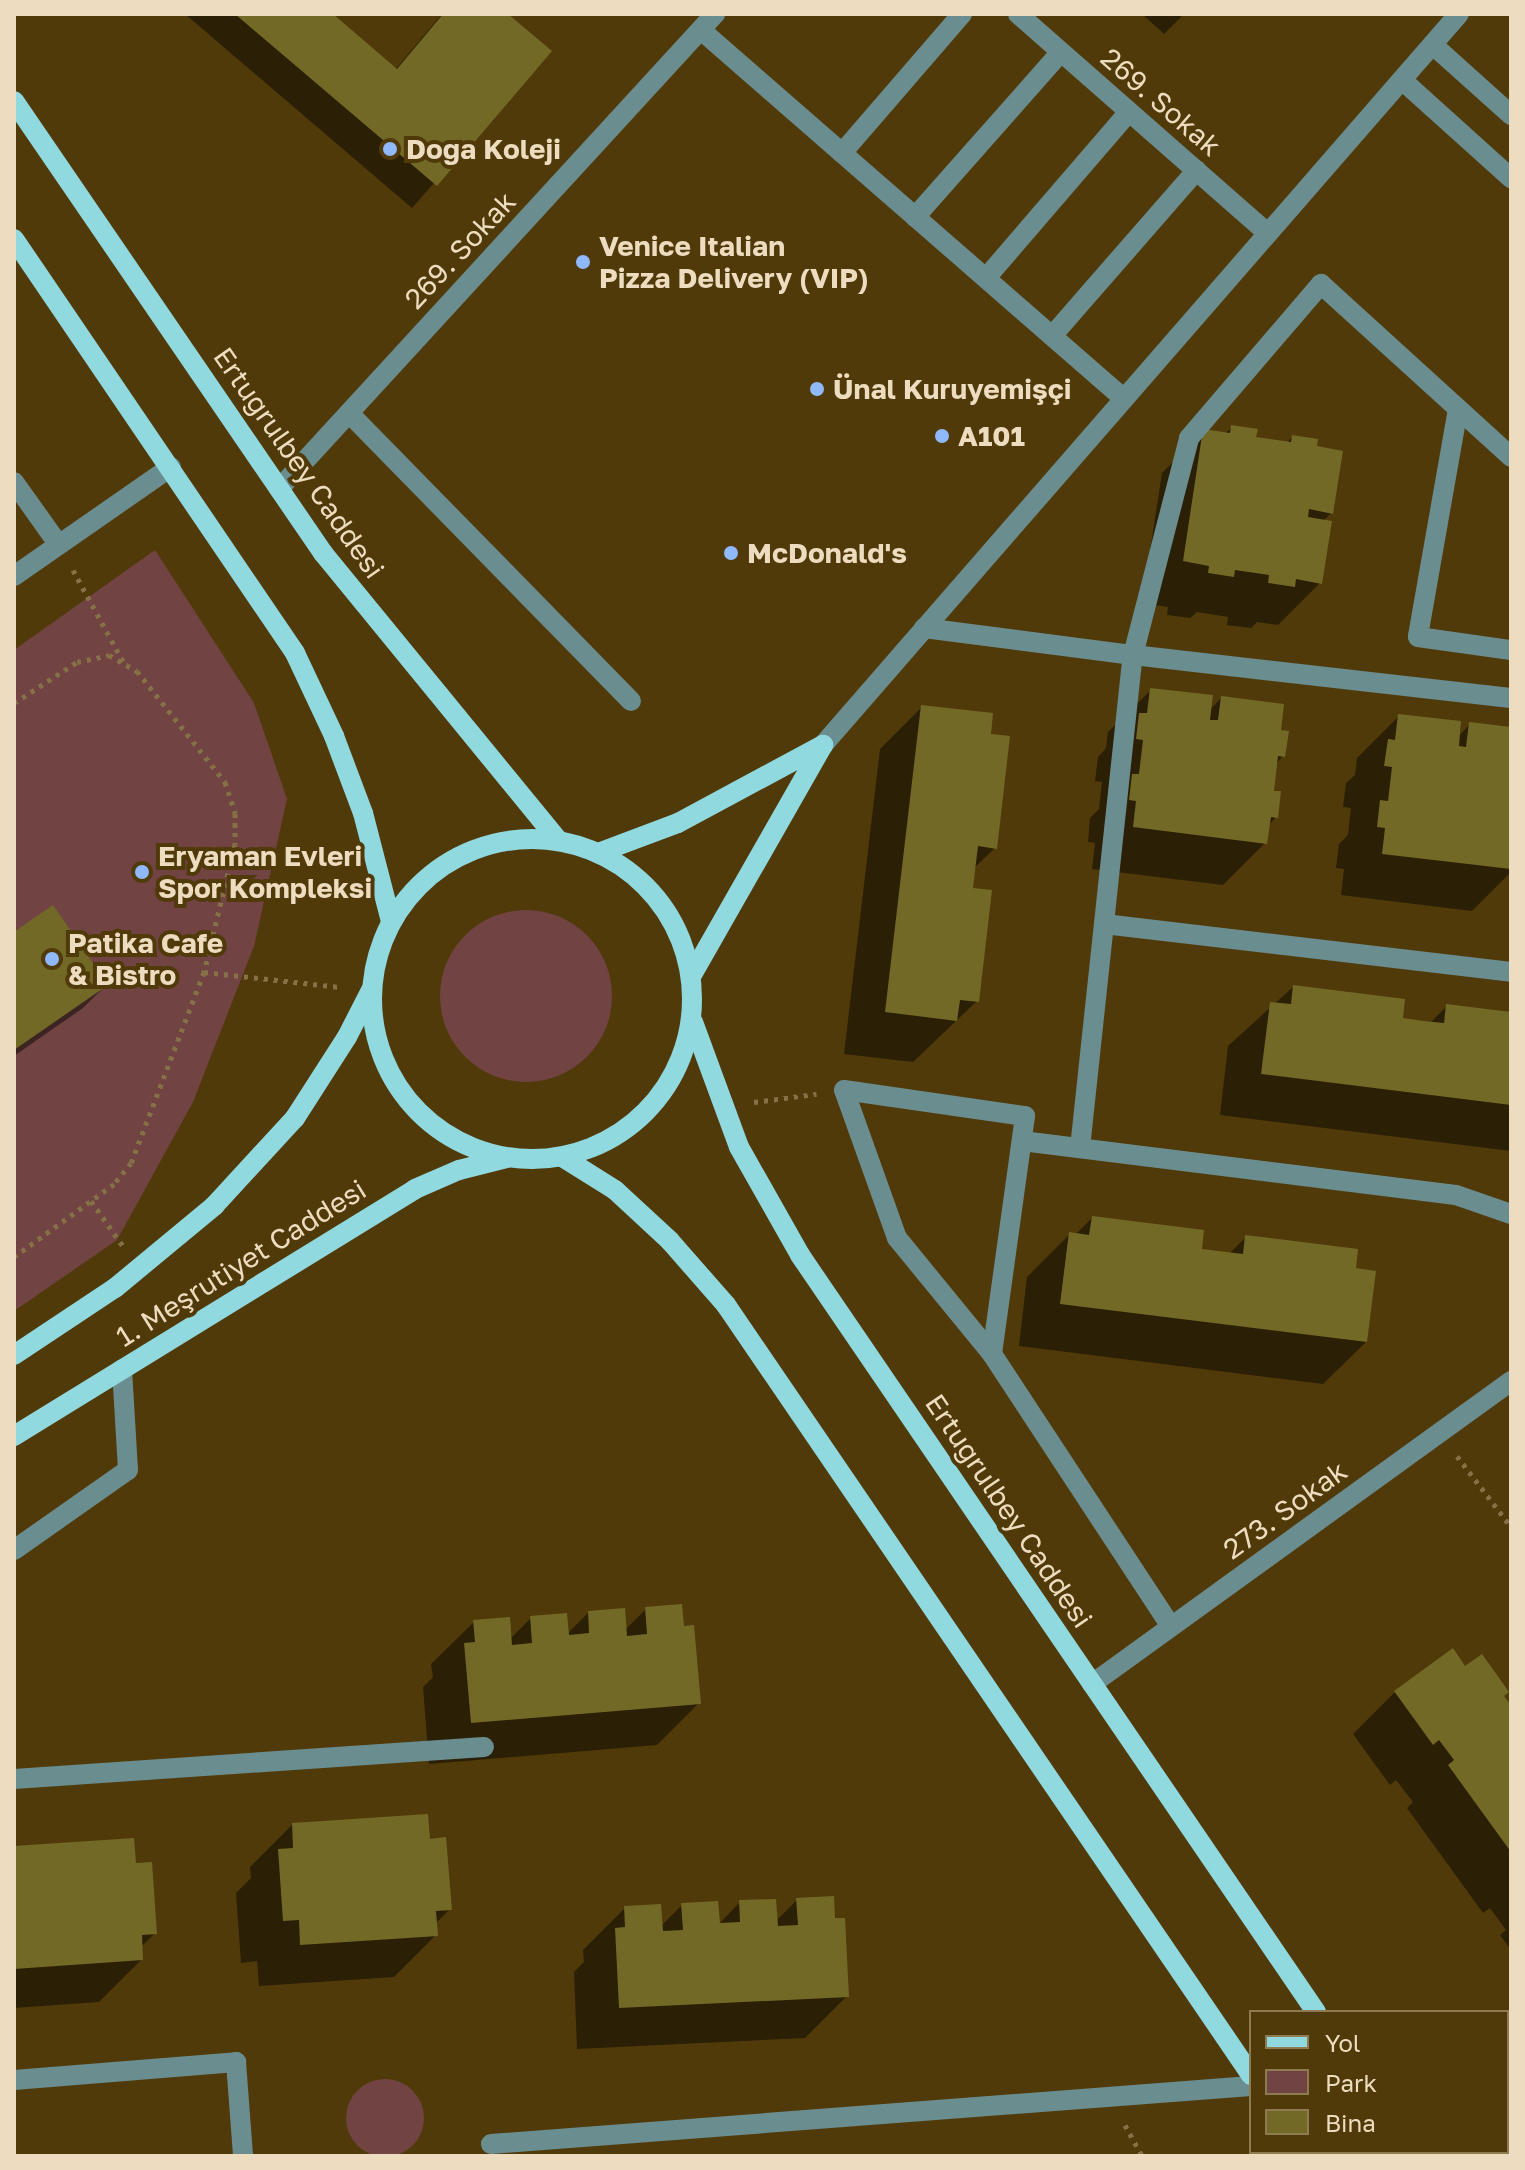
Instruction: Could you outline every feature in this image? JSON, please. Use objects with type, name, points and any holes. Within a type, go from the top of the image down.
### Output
[{"type":"main road","name":"Ertuğrulbey Caddesi","points":[[14,101],[323,553],[559,841]]},
{"type":"main road","points":[[14,239],[295,653],[334,736],[363,813],[391,921]]},
{"type":"main road","points":[[598,853],[678,823],[823,745]]},
{"type":"main road","points":[[692,975],[823,745]]},
{"type":"main road","points":[[544,838],[559,841],[598,853],[626,868],[658,898],[680,934],[692,975],[693,1022],[678,1070],[650,1110],[611,1141],[564,1158],[535,1161],[507,1158],[462,1144],[423,1117],[393,1081],[376,1037],[371,990],[377,954],[391,921],[419,884],[455,857],[498,841],[544,838]]},
{"type":"main road","name":"1. Meşrutiyet Caddesi","points":[[14,1355],[139,1269],[214,1206],[295,1118],[347,1037],[371,990]]},
{"type":"main road","name":"Ertuğrulbey Caddesi","points":[[693,1022],[739,1147],[800,1255],[1315,2010]]},
{"type":"main road","name":"1. Meşrutiyet Caddesi","points":[[14,1436],[415,1189],[459,1170],[507,1158]]},
{"type":"main road","points":[[564,1158],[615,1190],[670,1241],[726,1305],[1249,2072]]},
{"type":"street","name":"269. Sokak","points":[[279,489],[715,14]]},
{"type":"street","points":[[842,153],[962,14]]},
{"type":"street","name":"269. Sokak","points":[[1018,14],[1266,232]]},
{"type":"street","points":[[823,745],[1266,232],[1459,14]]},
{"type":"street","points":[[701,30],[1123,398]]},
{"type":"street","points":[[1433,45],[1511,115]]},
{"type":"street","points":[[915,217],[1061,52]]},
{"type":"street","points":[[1402,80],[1511,178]]},
{"type":"street","points":[[986,278],[1129,112]]},
{"type":"street","points":[[1052,336],[1197,170]]},
{"type":"street","points":[[1080,1148],[1133,655],[1189,438],[1321,284],[1511,457]]},
{"type":"street","points":[[1458,409],[1418,637],[1511,650]]},
{"type":"street","points":[[349,413],[631,701]]},
{"type":"street","points":[[14,576],[171,467]]},
{"type":"street","points":[[14,482],[59,545]]},
{"type":"street","points":[[924,628],[1511,698]]},
{"type":"street","points":[[1104,924],[1511,972]]},
{"type":"street","points":[[992,1354],[1025,1116],[844,1090],[897,1238],[992,1354],[1171,1627]]},
{"type":"street","points":[[1022,1141],[1456,1195],[1511,1214]]},
{"type":"street","points":[[14,1550],[128,1470],[122,1369]]},
{"type":"street","name":"273. Sokak","points":[[1092,1684],[1511,1381]]},
{"type":"street","points":[[14,1779],[484,1747]]},
{"type":"street","points":[[14,2080],[236,2062],[243,2156]]},
{"type":"street","points":[[491,2144],[1249,2086]]},
{"type":"path","points":[[59,545],[125,665]]},
{"type":"path","points":[[14,703],[77,662],[109,655],[137,671],[225,782],[235,813],[235,844],[204,972],[131,1163],[114,1184],[14,1257]]},
{"type":"path","points":[[204,972],[371,990]]},
{"type":"path","points":[[723,1106],[844,1090]]},
{"type":"path","points":[[91,1201],[139,1269]]},
{"type":"path","points":[[1440,1432],[1511,1527]]},
{"type":"green space","name":"Eryaman Evleri Spor Kompleksi","points":[[155,550],[254,703],[287,799],[254,946],[193,1102],[117,1240],[14,1311],[14,650]]},
{"type":"green space","points":[[526,910],[559,917],[587,935],[605,963],[612,996],[605,1029],[587,1057],[559,1075],[526,1082],[493,1075],[465,1057],[447,1029],[440,996],[447,963],[465,935],[493,917]]},
{"type":"green space","points":[[385,2079],[400,2082],[417,2096],[424,2118],[421,2133],[407,2150],[385,2157],[370,2154],[353,2140],[346,2118],[349,2103],[363,2086]]},
{"type":"building","points":[[235,14],[333,14],[397,69],[443,14],[508,14],[552,51],[437,186]]},
{"type":"building","points":[[1231,425],[1258,429],[1256,437],[1291,442],[1292,435],[1318,439],[1317,446],[1343,451],[1333,514],[1309,509],[1308,517],[1332,521],[1322,584],[1296,579],[1295,587],[1268,583],[1269,575],[1235,570],[1234,577],[1208,573],[1209,566],[1183,561],[1203,429],[1230,433]]},
{"type":"building","points":[[1150,688],[1213,695],[1210,720],[1218,720],[1221,696],[1284,704],[1281,730],[1289,731],[1285,757],[1278,756],[1274,791],[1281,791],[1278,818],[1271,817],[1267,844],[1133,827],[1136,801],[1129,800],[1132,774],[1139,774],[1143,740],[1136,739],[1139,713],[1147,713]]},
{"type":"building","points":[[921,705],[993,713],[991,734],[1010,736],[997,849],[978,846],[973,888],[992,890],[979,1002],[960,1000],[957,1021],[885,1012]]},
{"type":"building","points":[[1398,714],[1461,721],[1459,746],[1466,747],[1469,722],[1511,727],[1511,869],[1382,854],[1385,828],[1377,827],[1380,800],[1388,801],[1392,767],[1384,766],[1388,739],[1395,740]]},
{"type":"building","name":"Patika Cafe & Bistro","points":[[53,905],[108,985],[14,1050],[14,932]]},
{"type":"building","points":[[1293,985],[1405,999],[1403,1018],[1423,1021],[1444,1023],[1446,1004],[1511,1012],[1511,1105],[1261,1074],[1270,1002],[1291,1004]]},
{"type":"building","points":[[1092,1216],[1204,1230],[1202,1249],[1243,1254],[1245,1235],[1358,1249],[1356,1268],[1376,1271],[1367,1342],[1060,1304],[1069,1232],[1089,1235]]},
{"type":"building","points":[[682,1604],[684,1626],[694,1625],[701,1704],[471,1723],[464,1643],[475,1642],[473,1620],[510,1617],[512,1645],[532,1643],[530,1616],[567,1613],[569,1635],[589,1633],[588,1611],[625,1608],[627,1636],[647,1634],[645,1607]]},
{"type":"building","points":[[1453,1648],[1465,1666],[1482,1654],[1509,1692],[1504,1696],[1511,1705],[1511,1852],[1448,1765],[1454,1760],[1439,1740],[1433,1745],[1394,1691]]},
{"type":"building","points":[[428,1814],[430,1839],[446,1837],[452,1910],[436,1911],[438,1936],[300,1945],[299,1920],[283,1921],[278,1849],[293,1848],[292,1823]]},
{"type":"building","points":[[134,1838],[136,1863],[152,1862],[157,1934],[142,1935],[143,1960],[14,1969],[14,1846]]},
{"type":"building","points":[[834,1896],[835,1918],[845,1918],[849,1997],[619,2008],[615,1928],[625,1927],[624,1906],[661,1904],[663,1931],[683,1930],[681,1903],[718,1901],[720,1923],[740,1922],[739,1900],[776,1899],[778,1926],[798,1925],[796,1898]]},
{"type":"place","name":"Doğa Koleji","points":[[390,149]]},
{"type":"place","name":"Venice Italian Pizza Delivery (VIP)","points":[[583,262]]},
{"type":"place","name":"Ünal Kuruyemişçi","points":[[817,389]]},
{"type":"place","name":"A101","points":[[942,436]]},
{"type":"place","name":"McDonald's","points":[[731,553]]},
{"type":"place","name":"Eryaman Evleri Spor Kompleksi","points":[[142,872]]},
{"type":"place","name":"Patika Cafe & Bistro","points":[[52,959]]}]
